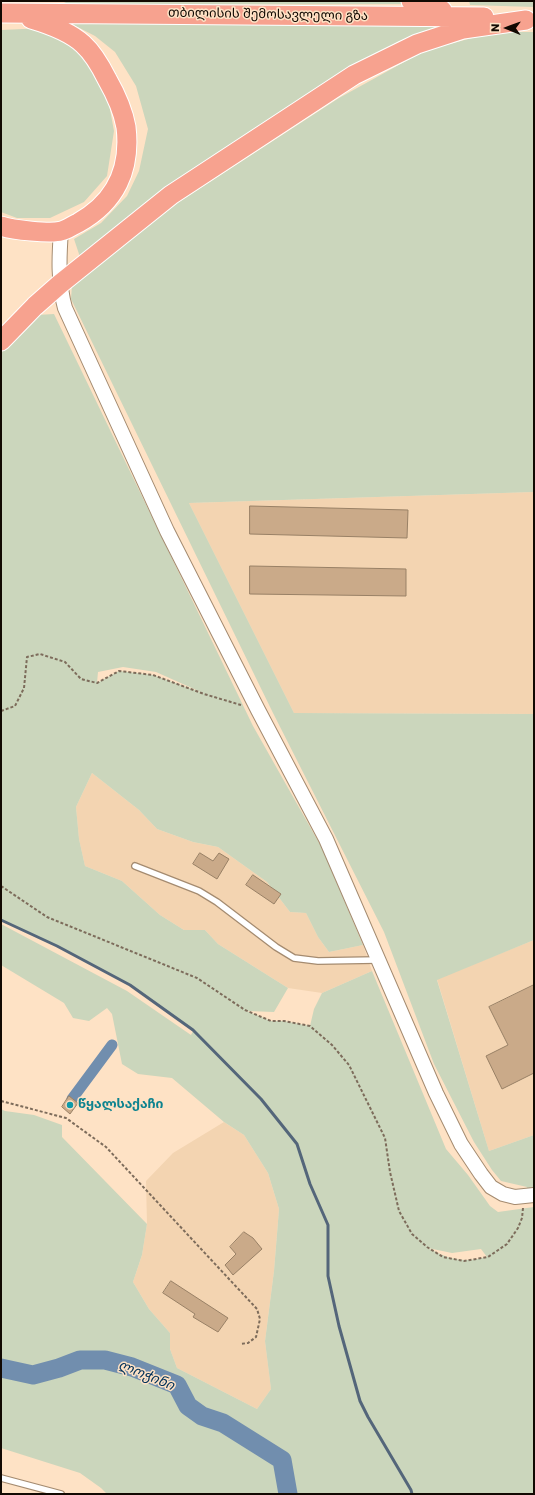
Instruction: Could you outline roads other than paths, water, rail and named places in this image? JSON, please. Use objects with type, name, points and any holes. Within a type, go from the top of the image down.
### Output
[{"type":"highway","points":[[6,13],[48,1]]},
{"type":"highway","points":[[411,1],[453,12],[483,17]]},
{"type":"highway","points":[[1,226],[25,230],[61,231],[94,213],[108,200],[115,190],[122,173],[126,153],[126,126],[117,96],[102,69],[82,43],[56,27],[6,13]]},
{"type":"highway","name":"თბილისის შემოსავლელი გზა","points":[[6,13],[483,17],[530,20]]},
{"type":"highway","points":[[1,341],[35,306],[60,284],[171,195],[354,75],[417,44],[464,29],[530,20]]},
{"type":"street","points":[[61,231],[59,259],[60,284],[61,296],[65,308],[167,531],[258,710],[326,839],[436,1093],[461,1144],[491,1187],[503,1194],[515,1197],[529,1196]]},
{"type":"street","points":[[35,306],[49,303],[65,308]]},
{"type":"lane","points":[[135,866],[200,891],[217,902],[276,947],[294,958],[318,962],[378,960]]},
{"type":"lane","points":[[1,1478],[61,1494]]},
{"type":"waterway","points":[[1,920],[57,946],[130,985],[193,1030],[261,1099],[297,1144],[310,1184],[328,1225],[328,1276],[339,1326],[360,1401],[412,1494]]},
{"type":"waterway","points":[[72,1099],[112,1045]]},
{"type":"waterway","name":"ლოჭინი","points":[[1,1368],[33,1375],[59,1368],[80,1360],[105,1360],[132,1367],[177,1385],[188,1406],[202,1416],[223,1423],[282,1460],[288,1494]]},
{"type":"place","name":"წყალსაქაჩი","points":[[70,1105]]}]
